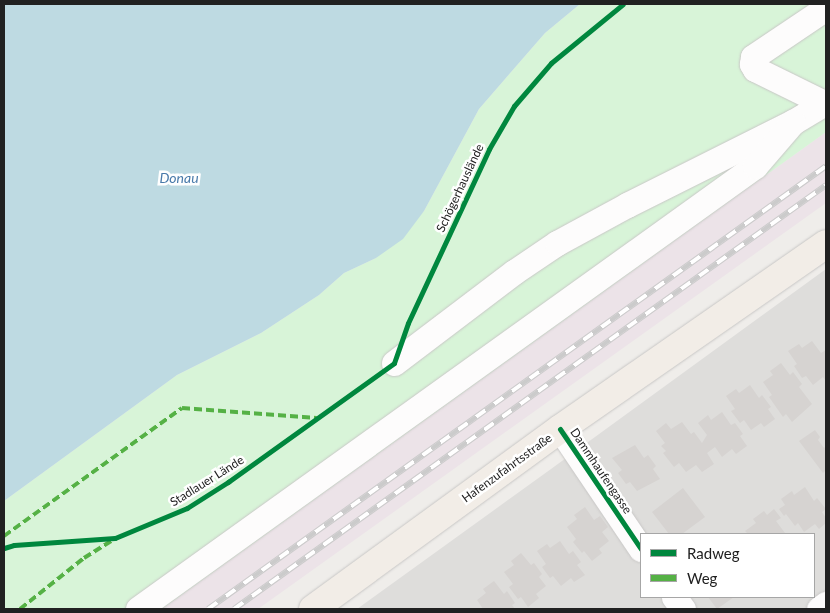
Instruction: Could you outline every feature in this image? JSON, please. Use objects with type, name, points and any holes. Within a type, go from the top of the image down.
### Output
[{"type":"main road","name":"Hafenzufahrtsstraße","points":[[313,609],[560,429],[826,244]]},
{"type":"street","points":[[825,103],[755,69],[752,64],[753,57],[826,8]]},
{"type":"street","points":[[394,363],[514,272],[557,243],[627,205],[793,122],[825,103]]},
{"type":"street","points":[[138,609],[755,166],[793,122]]},
{"type":"street","name":"Dammhaufengasse","points":[[560,429],[640,547]]},
{"type":"street","points":[[675,598],[683,609]]},
{"type":"street","points":[[819,609],[826,604]]},
{"type":"shaded area","points":[[826,132],[826,203],[258,609],[162,609]]},
{"type":"shaded area","points":[[826,269],[826,609],[357,609],[551,469]]},
{"type":"green space","points":[[580,4],[826,4],[826,132],[162,609],[4,609],[4,501],[177,375],[261,333],[319,295],[344,273],[376,258],[424,211],[479,109],[545,33]]},
{"type":"water","name":"Donau","points":[[4,4],[580,4],[545,33],[479,109],[424,211],[403,239],[376,258],[344,273],[319,295],[261,333],[177,375],[4,501]]},
{"type":"building","points":[[812,341],[821,353],[826,350],[826,381],[823,377],[813,385],[806,376],[802,378],[794,366],[797,364],[788,351],[799,344],[802,348]]},
{"type":"building","points":[[781,363],[790,375],[793,372],[802,384],[799,387],[812,404],[792,422],[786,414],[783,417],[769,397],[772,395],[763,382],[773,375],[770,371]]},
{"type":"building","points":[[750,385],[759,398],[762,395],[771,407],[768,409],[775,419],[764,427],[761,423],[751,430],[744,420],[740,423],[731,411],[735,409],[726,396],[736,389],[739,393]]},
{"type":"building","points":[[722,412],[731,425],[735,423],[743,434],[740,436],[747,446],[736,454],[732,449],[722,457],[715,447],[707,453],[714,464],[702,472],[696,465],[686,472],[679,463],[674,467],[663,453],[666,451],[661,446],[665,443],[656,431],[666,423],[671,429],[682,422],[691,434],[694,432],[702,443],[707,435],[698,423],[708,415],[711,420]]},
{"type":"building","points":[[815,430],[820,437],[818,440],[824,448],[826,446],[826,470],[823,473],[799,441]]},
{"type":"building","points":[[635,445],[644,458],[648,455],[656,466],[653,469],[660,479],[637,491],[630,482],[626,484],[618,473],[622,470],[612,458]]},
{"type":"building","points":[[805,487],[814,501],[817,498],[826,509],[822,512],[826,518],[826,523],[819,529],[815,524],[804,532],[798,523],[795,526],[786,514],[784,516],[779,509],[785,505],[781,499],[792,491],[794,495]]},
{"type":"building","points":[[683,488],[705,517],[683,533],[668,533],[652,512]]},
{"type":"building","points":[[585,507],[594,520],[600,516],[608,527],[602,532],[609,541],[599,549],[602,553],[592,561],[573,542],[576,539],[567,527],[577,519],[574,515]]},
{"type":"building","points":[[774,509],[781,518],[776,521],[785,533],[747,533],[745,531],[756,523],[753,519],[764,511],[767,515]]},
{"type":"building","points":[[560,541],[569,554],[573,551],[581,562],[577,565],[585,575],[574,582],[571,578],[561,586],[553,576],[550,578],[542,567],[546,564],[537,551],[547,544],[550,548]]},
{"type":"building","points":[[521,553],[531,565],[534,563],[542,574],[539,577],[546,586],[536,594],[539,598],[528,607],[521,597],[518,599],[509,587],[513,584],[504,572],[514,565],[511,561]]},
{"type":"building","points":[[494,581],[504,594],[507,591],[515,603],[512,605],[515,609],[483,609],[477,600],[486,593],[483,589]]},
{"type":"building","points":[[709,598],[733,598],[717,609]]},
{"type":"railway","points":[[208,609],[826,166]]},
{"type":"railway","points":[[234,609],[826,185]]},
{"type":"marked path","points":[[4,536],[182,408],[317,418]]},
{"type":"marked path","points":[[20,609],[84,558],[111,541]]},
{"type":"cycle path","name":"Schögerhauslände","points":[[4,548],[14,545],[115,538],[187,508],[228,482],[394,363],[408,323],[489,149],[514,106],[551,63],[623,4]]},
{"type":"cycle path","points":[[560,429],[640,548]]}]
